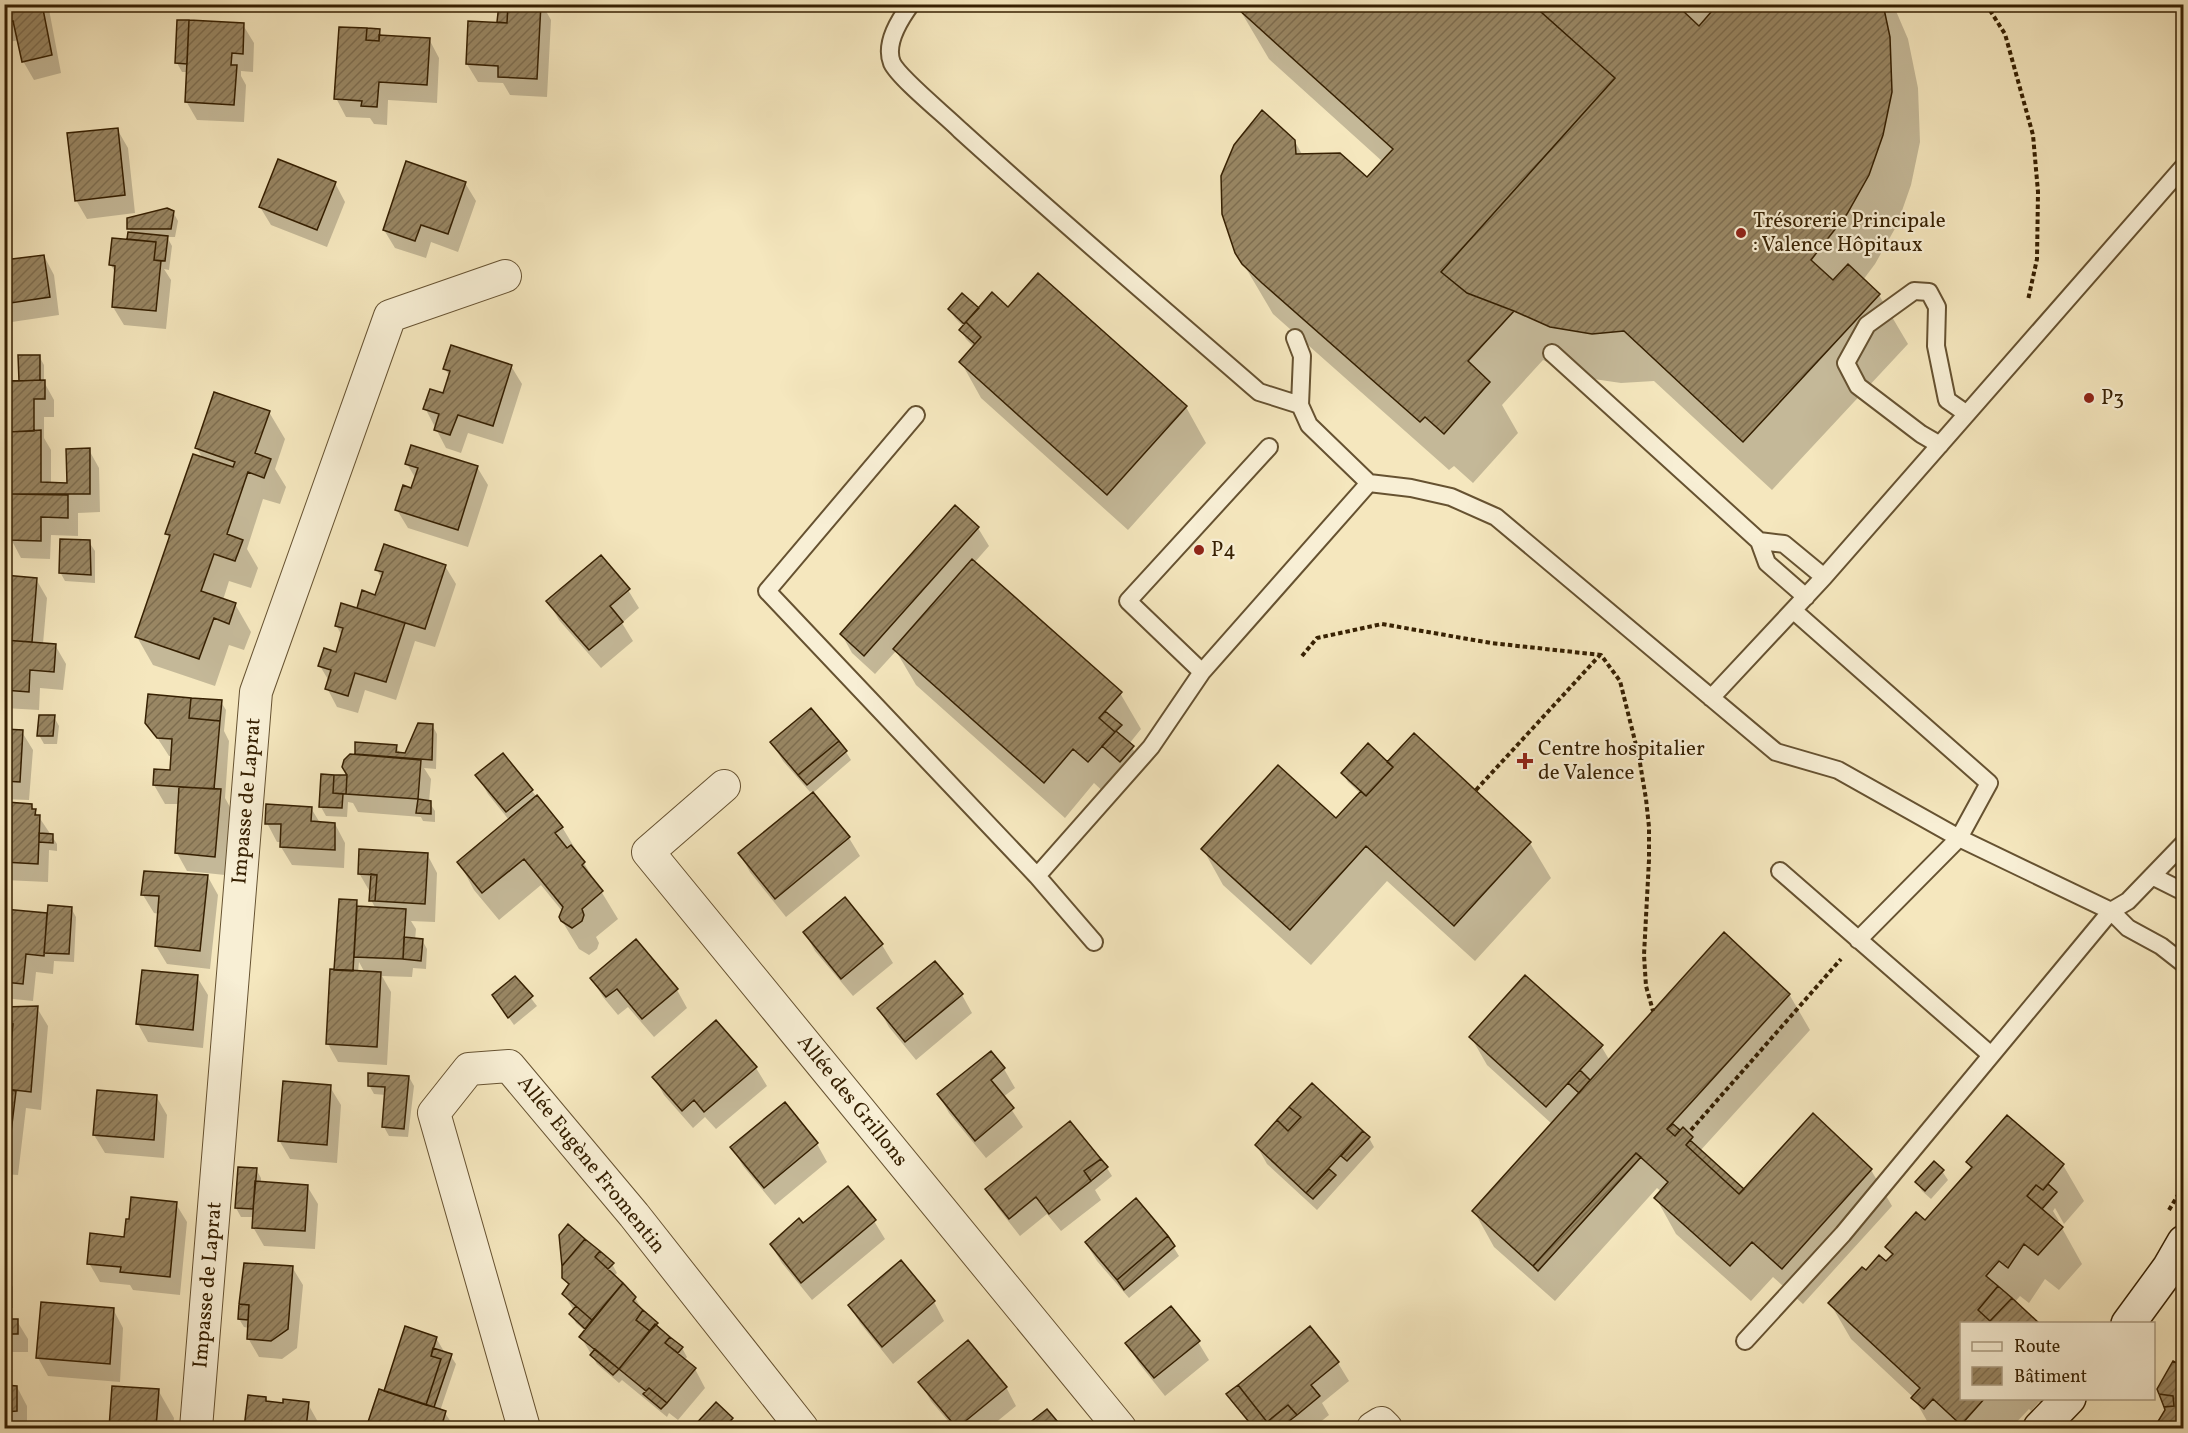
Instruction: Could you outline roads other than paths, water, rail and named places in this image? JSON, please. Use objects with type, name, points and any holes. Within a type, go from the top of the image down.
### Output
[{"type":"main road","points":[[2129,1322],[2169,1268],[2184,1242]]},
{"type":"main road","points":[[2040,1428],[2067,1400]]},
{"type":"street","name":"Impasse de Laprat","points":[[196,1428],[256,692],[390,316],[505,276]]},
{"type":"street","name":"Allée des Grillons","points":[[724,786],[648,852],[1120,1428]]},
{"type":"street","name":"Allée Eugène Fromentin","points":[[524,1428],[434,1113],[469,1069],[509,1065],[634,1215],[802,1428]]},
{"type":"street","points":[[1373,1428],[1381,1423],[1386,1428]]},
{"type":"lane","points":[[911,4],[899,20],[890,47],[892,63],[911,84],[1000,166],[1259,392],[1300,405]]},
{"type":"lane","points":[[1711,698],[1794,611],[2184,166]]},
{"type":"lane","points":[[1940,445],[1921,434],[1858,386],[1846,363],[1867,325],[1914,291],[1929,292],[1937,307],[1936,346],[1947,400],[1966,414]]},
{"type":"lane","points":[[1295,338],[1302,356],[1300,405],[1309,425],[1369,483],[1411,488],[1451,497],[1496,517],[1776,752],[1838,770],[1959,838],[2111,911],[2128,928],[2161,946],[2184,964]]},
{"type":"lane","points":[[1552,353],[1759,542],[1767,563],[1806,597]]},
{"type":"lane","points":[[916,415],[767,591],[1037,876],[1094,942]]},
{"type":"lane","points":[[1202,672],[1128,601],[1269,447]]},
{"type":"lane","points":[[1037,876],[1151,747],[1202,672],[1369,483]]},
{"type":"lane","points":[[1759,542],[1784,544],[1824,577]]},
{"type":"lane","points":[[1794,611],[1989,783],[1959,838],[1858,940]]},
{"type":"lane","points":[[1745,1341],[1843,1234],[2111,911],[2128,901],[2184,843]]},
{"type":"lane","points":[[1780,871],[1991,1055]]},
{"type":"lane","points":[[2152,876],[2184,892]]},
{"type":"place","name":"Trésorerie Principale : Valence Hôpitaux","points":[[1741,233]]},
{"type":"place","name":"P3","points":[[2089,398]]},
{"type":"place","name":"P4","points":[[1199,550]]},
{"type":"place","name":"Centre hospitalier de Valence","points":[[1525,761]]}]
